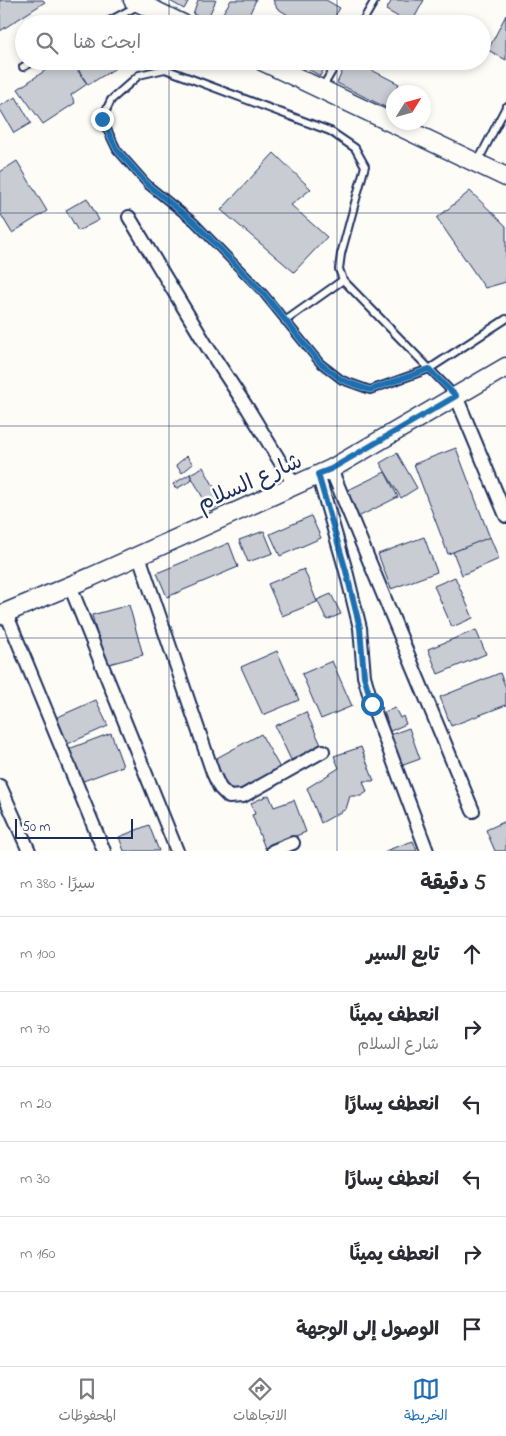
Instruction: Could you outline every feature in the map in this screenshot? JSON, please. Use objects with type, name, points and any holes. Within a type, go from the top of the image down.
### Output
[{"type":"main road","points":[[138,2],[165,15]]},
{"type":"main road","points":[[281,70],[506,177]]},
{"type":"main road","name":"شارع السلام","points":[[3,614],[139,556],[325,472],[506,367]]},
{"type":"street","points":[[129,217],[208,348],[295,486]]},
{"type":"street","points":[[456,396],[506,516]]},
{"type":"street","points":[[325,472],[473,811]]},
{"type":"street","points":[[325,472],[360,628],[364,676],[372,704],[427,851]]},
{"type":"street","points":[[139,556],[213,773],[220,788],[229,797],[243,796],[323,751]]},
{"type":"street","points":[[70,586],[177,851]]},
{"type":"street","points":[[3,614],[104,851]]},
{"type":"street","points":[[0,786],[29,851]]},
{"type":"street","points":[[273,851],[293,844]]},
{"type":"lane","points":[[367,15],[376,0]]},
{"type":"lane","points":[[118,15],[138,2]]},
{"type":"lane","points":[[160,70],[139,75],[112,100],[102,119],[117,150],[148,185],[194,222],[263,293],[320,363],[342,380],[370,390],[429,369],[506,319]]},
{"type":"lane","points":[[167,70],[330,131],[355,148],[365,166],[341,254],[339,269],[343,280],[456,396]]},
{"type":"lane","points":[[321,89],[333,70]]},
{"type":"lane","points":[[476,163],[506,107]]},
{"type":"lane","points":[[285,321],[343,280]]},
{"type":"building","points":[[0,0],[43,0],[45,2],[25,15],[15,15],[15,21],[0,31]]},
{"type":"building","points":[[168,0],[189,0],[184,9]]},
{"type":"building","points":[[198,0],[216,0],[209,15],[193,14]]},
{"type":"building","points":[[231,0],[256,0],[249,15],[222,15]]},
{"type":"building","points":[[273,0],[326,0],[340,8],[336,15],[288,15],[277,8]]},
{"type":"building","points":[[392,0],[424,0],[416,15],[395,15],[386,10]]},
{"type":"building","points":[[506,15],[506,60],[491,52],[491,44]]},
{"type":"building","points":[[46,70],[77,70],[87,84],[71,95],[75,103],[43,124],[18,89]]},
{"type":"building","points":[[79,70],[112,70],[88,85]]},
{"type":"building","points":[[310,70],[323,70],[320,76]]},
{"type":"building","points":[[343,70],[372,70],[399,84],[386,85],[386,108],[337,83]]},
{"type":"building","points":[[16,97],[31,123],[14,133],[0,106]]},
{"type":"building","points":[[274,153],[311,189],[291,205],[327,237],[294,272],[221,210]]},
{"type":"building","points":[[17,161],[47,211],[12,233],[0,213],[0,172]]},
{"type":"building","points":[[470,191],[506,226],[506,282],[485,288],[437,218]]},
{"type":"building","points":[[87,198],[99,220],[78,231],[66,210]]},
{"type":"building","points":[[456,448],[490,538],[448,554],[414,464]]},
{"type":"building","points":[[397,453],[417,488],[401,498],[380,463]]},
{"type":"building","points":[[187,456],[193,464],[182,473],[176,465]]},
{"type":"building","points":[[203,467],[223,503],[210,511],[190,474]]},
{"type":"building","points":[[385,472],[398,497],[354,519],[342,493]]},
{"type":"building","points":[[190,474],[192,480],[176,489],[173,484]]},
{"type":"building","points":[[311,516],[321,538],[280,556],[270,534]]},
{"type":"building","points":[[264,531],[273,553],[248,562],[239,540]]},
{"type":"building","points":[[424,537],[437,572],[391,589],[378,554]]},
{"type":"building","points":[[490,537],[499,559],[462,575],[453,552]]},
{"type":"building","points":[[229,543],[238,567],[167,597],[157,573]]},
{"type":"building","points":[[304,569],[317,602],[282,616],[268,584]]},
{"type":"building","points":[[455,577],[473,618],[452,627],[434,586]]},
{"type":"building","points":[[331,594],[341,614],[327,620],[317,600]]},
{"type":"building","points":[[129,605],[143,655],[105,665],[92,615]]},
{"type":"building","points":[[476,630],[486,654],[438,674],[428,649]]},
{"type":"building","points":[[277,651],[299,700],[263,715],[241,667]]},
{"type":"building","points":[[332,661],[352,706],[321,719],[302,674]]},
{"type":"building","points":[[500,673],[506,688],[506,705],[451,726],[440,697]]},
{"type":"building","points":[[96,700],[108,726],[63,746],[51,720]]},
{"type":"building","points":[[395,708],[400,718],[403,716],[406,724],[386,733],[383,725],[388,723],[384,712]]},
{"type":"building","points":[[306,712],[322,747],[291,760],[275,726]]},
{"type":"building","points":[[409,728],[420,759],[398,767],[387,736]]},
{"type":"building","points":[[111,733],[123,766],[78,783],[66,750]]},
{"type":"building","points":[[261,734],[280,768],[231,794],[213,760]]},
{"type":"building","points":[[361,747],[374,781],[363,781],[367,792],[361,796],[350,796],[346,809],[321,823],[307,788],[339,768],[334,756]]},
{"type":"building","points":[[269,795],[274,807],[294,800],[306,832],[265,848],[252,815],[255,814],[251,803]]},
{"type":"building","points":[[506,821],[506,851],[495,851],[486,830]]},
{"type":"building","points":[[149,825],[159,851],[124,851],[119,837]]},
{"type":"building","points":[[413,841],[417,851],[385,851]]},
{"type":"route","points":[[102,119],[117,150],[148,185],[194,222],[263,293],[320,363],[342,380],[370,390],[429,369],[456,396],[331,469],[318,474],[360,628],[364,676],[372,704]]}]
